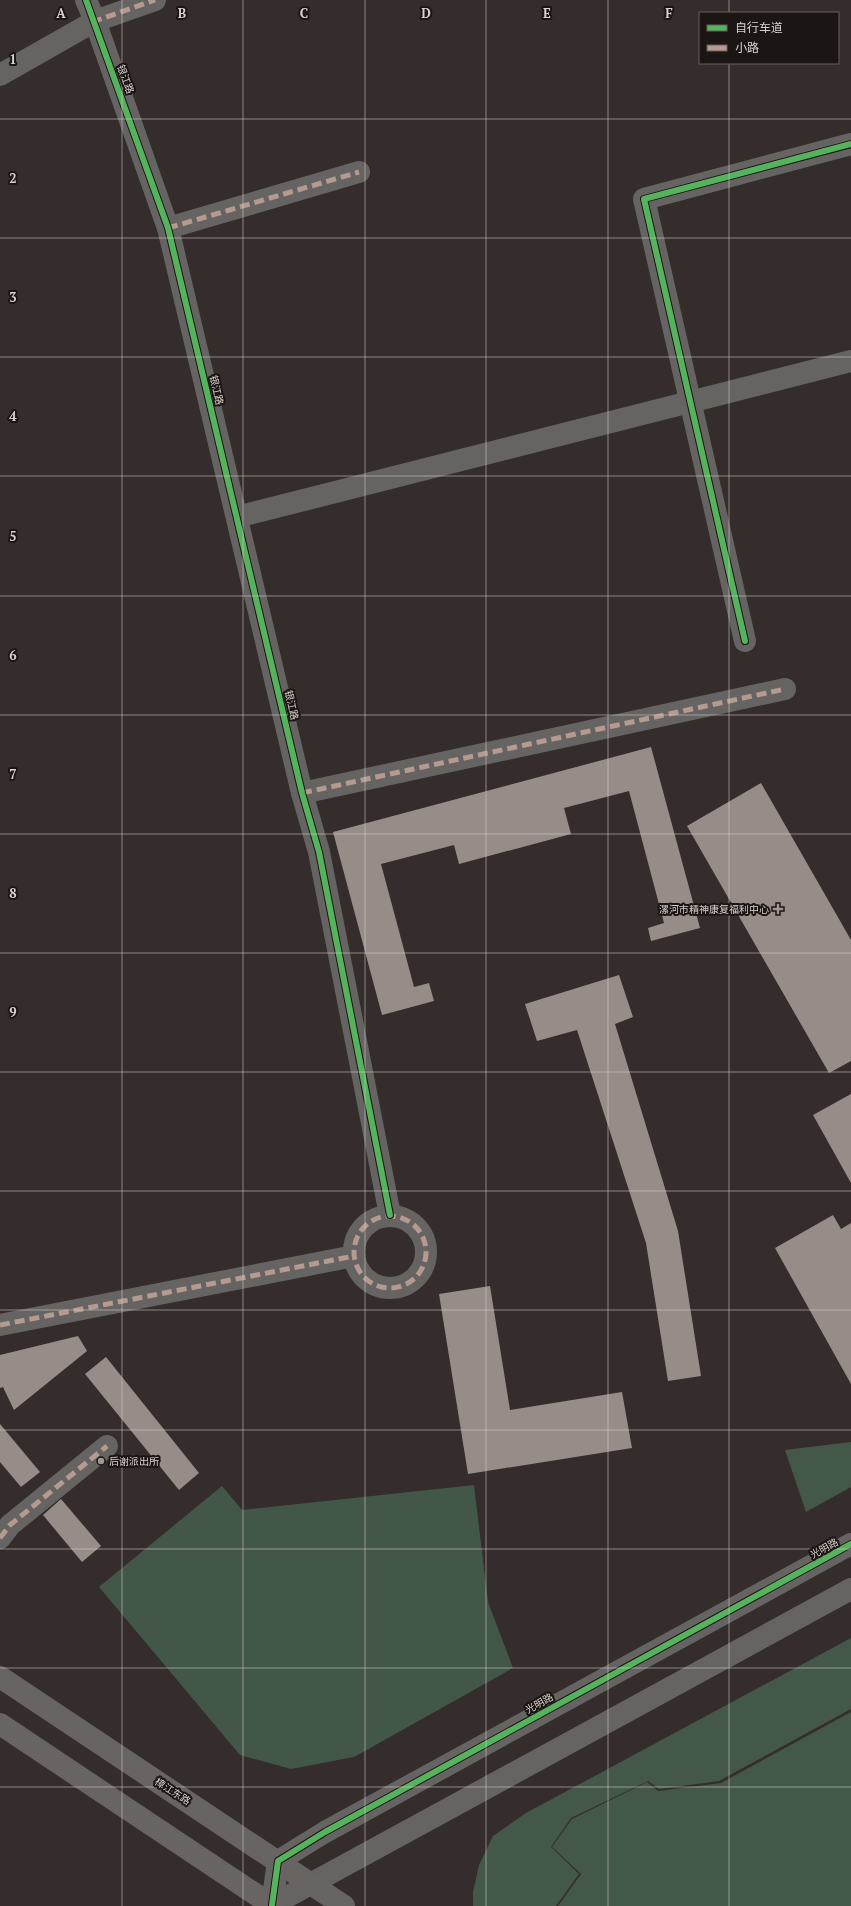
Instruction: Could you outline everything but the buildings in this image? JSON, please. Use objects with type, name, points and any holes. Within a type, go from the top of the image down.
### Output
[{"type":"main road","name":"樟江东路","points":[[0,1677],[344,1906]]},
{"type":"main road","points":[[0,1724],[272,1906]]},
{"type":"street","name":"银江路","points":[[86,0],[95,21],[168,228],[302,793],[319,852],[390,1214]]},
{"type":"street","points":[[0,75],[95,21],[155,0]]},
{"type":"street","points":[[745,641],[644,198],[851,144]]},
{"type":"street","points":[[168,228],[359,172]]},
{"type":"street","points":[[237,517],[851,361]]},
{"type":"street","points":[[302,793],[785,689]]},
{"type":"street","points":[[390,1214],[402,1217],[413,1223],[421,1231],[426,1242],[427,1254],[424,1266],[418,1276],[409,1283],[398,1288],[386,1288],[375,1285],[364,1278],[357,1268],[354,1256],[354,1243],[359,1232],[367,1223],[378,1217],[390,1214]]},
{"type":"street","points":[[0,1325],[354,1256]]},
{"type":"street","points":[[0,1538],[10,1525],[107,1446]]},
{"type":"street","name":"光明路","points":[[278,1861],[325,1832],[851,1544]]},
{"type":"street","points":[[272,1906],[851,1589]]},
{"type":"street","points":[[272,1906],[278,1861]]},
{"type":"green space","points":[[851,1442],[851,1487],[806,1512],[785,1450]]},
{"type":"green space","points":[[474,1485],[488,1602],[513,1668],[354,1757],[291,1769],[240,1755],[99,1587],[222,1486],[242,1510]]},
{"type":"green space","points":[[851,1638],[851,1709],[719,1781],[659,1789],[648,1781],[571,1818],[551,1847],[579,1874],[556,1906],[473,1906],[473,1892],[479,1865],[493,1836],[526,1813]]},
{"type":"green space","points":[[851,1712],[851,1906],[558,1906],[581,1874],[552,1847],[572,1819],[647,1782],[658,1791],[721,1783]]},
{"type":"marked path","points":[[96,24],[95,21],[155,0]]},
{"type":"marked path","points":[[168,228],[359,172]]},
{"type":"marked path","points":[[302,793],[785,689]]},
{"type":"marked path","points":[[383,1216],[397,1216],[404,1218],[416,1226],[424,1238],[426,1252],[424,1266],[416,1278],[404,1286],[397,1288],[383,1288],[376,1286],[364,1278],[356,1266],[354,1259],[354,1245],[356,1238],[364,1226],[376,1218],[383,1216]]},
{"type":"marked path","points":[[0,1325],[354,1256]]},
{"type":"marked path","points":[[0,1538],[10,1525],[107,1446]]},
{"type":"cycle path","points":[[86,0],[168,228],[302,793],[319,852],[390,1215]]},
{"type":"cycle path","points":[[745,641],[644,199],[851,144]]},
{"type":"cycle path","points":[[272,1905],[278,1861],[325,1832],[851,1544]]},
{"type":"place","name":"漯河市精神康复福利中心","points":[[778,909]]},
{"type":"place","name":"后谢派出所","points":[[101,1461]]}]
